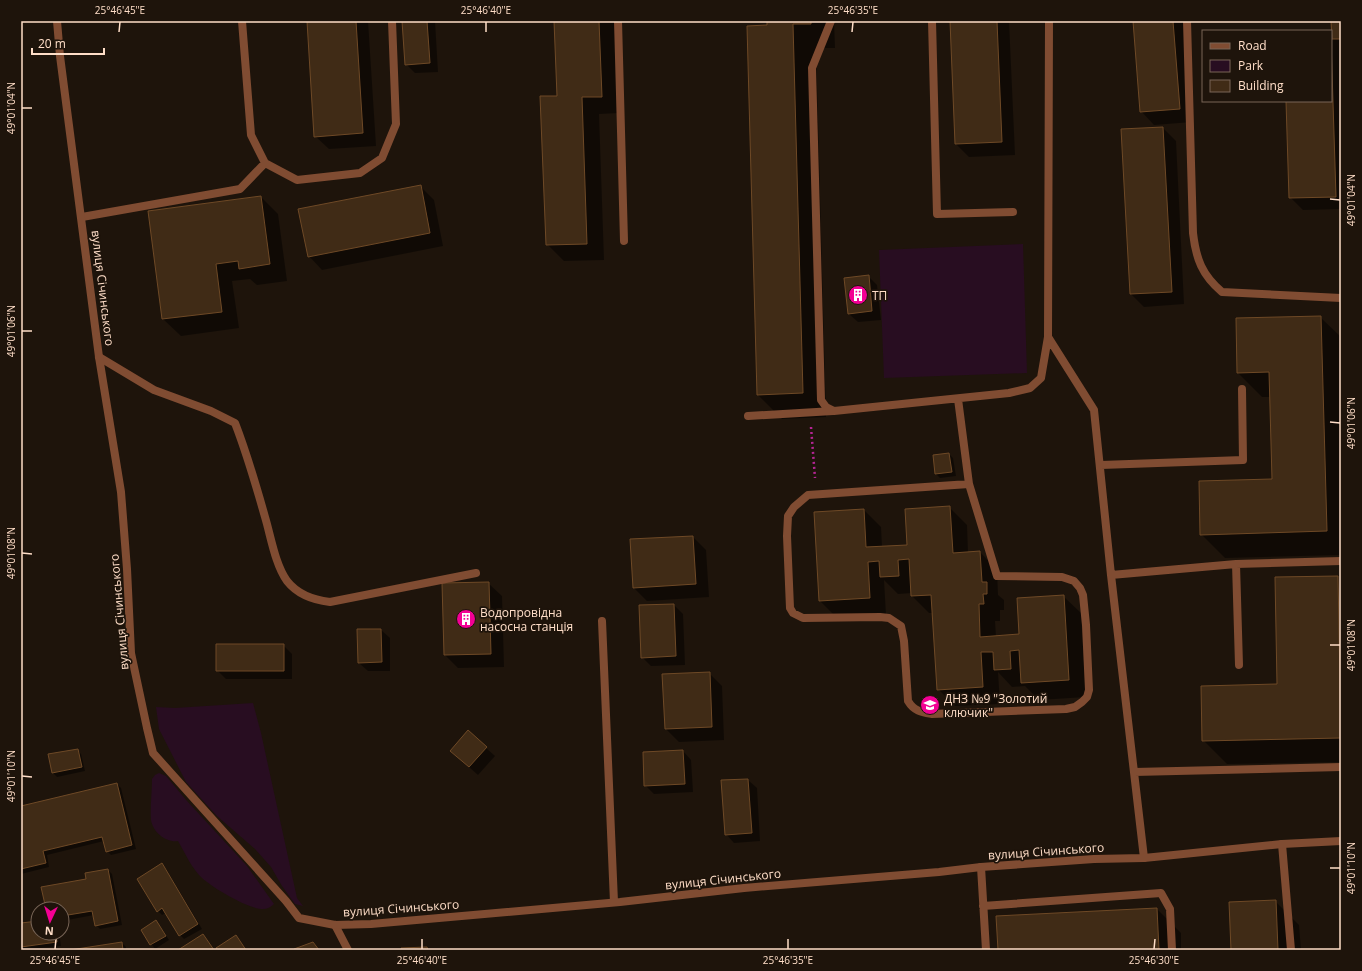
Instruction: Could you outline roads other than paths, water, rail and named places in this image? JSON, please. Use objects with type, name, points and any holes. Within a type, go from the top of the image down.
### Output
[{"type":"street","name":"вулиця Січинського","points":[[58,21],[60,56],[99,358],[121,492],[132,653],[146,728],[154,753],[286,901],[299,918],[335,925],[372,924],[981,867],[1094,859],[1144,858],[1282,844],[1341,841]]},
{"type":"street","points":[[242,21],[251,136],[265,163],[297,180],[360,173],[382,158],[396,124],[392,21]]},
{"type":"street","points":[[618,21],[624,241]]},
{"type":"street","points":[[831,21],[812,68],[821,400],[826,407],[834,411]]},
{"type":"street","points":[[932,21],[937,214],[1013,212]]},
{"type":"street","points":[[748,416],[834,411],[1009,393],[1030,388],[1041,378],[1048,337],[1049,21]]},
{"type":"street","points":[[1187,21],[1193,234],[1195,249],[1207,278],[1222,292],[1341,298]]},
{"type":"street","points":[[82,217],[240,189],[265,163]]},
{"type":"street","points":[[1048,337],[1094,410],[1101,465],[1111,575],[1144,858]]},
{"type":"street","points":[[99,358],[154,390],[211,411],[235,423],[246,453],[282,573],[296,589],[306,596],[330,602],[476,573]]},
{"type":"street","points":[[1101,465],[1243,460],[1242,389]]},
{"type":"street","points":[[958,399],[968,484],[997,576],[1062,577],[1074,581],[1080,588],[1084,603],[1090,683],[1087,697],[1075,707],[1066,709],[940,714],[919,712],[911,706],[908,701],[904,641],[900,626],[889,618],[880,617],[803,618],[793,613],[790,608],[787,536],[788,516],[794,507],[808,495],[968,484]]},
{"type":"street","points":[[1111,575],[1236,564],[1341,561]]},
{"type":"street","points":[[1236,564],[1238,665]]},
{"type":"street","points":[[602,621],[614,902]]},
{"type":"street","points":[[1134,772],[1341,767]]},
{"type":"street","points":[[1282,844],[1291,950]]},
{"type":"street","points":[[981,867],[986,950]]},
{"type":"street","points":[[983,906],[1161,893],[1170,909],[1172,950]]},
{"type":"street","points":[[335,925],[348,950]]},
{"type":"place","name":"ТП","points":[[858,295]]},
{"type":"place","name":"Водопровідна насосна станція","points":[[466,619]]},
{"type":"place","name":"ДНЗ №9 \"Золотий ключик\"","points":[[930,705]]}]
